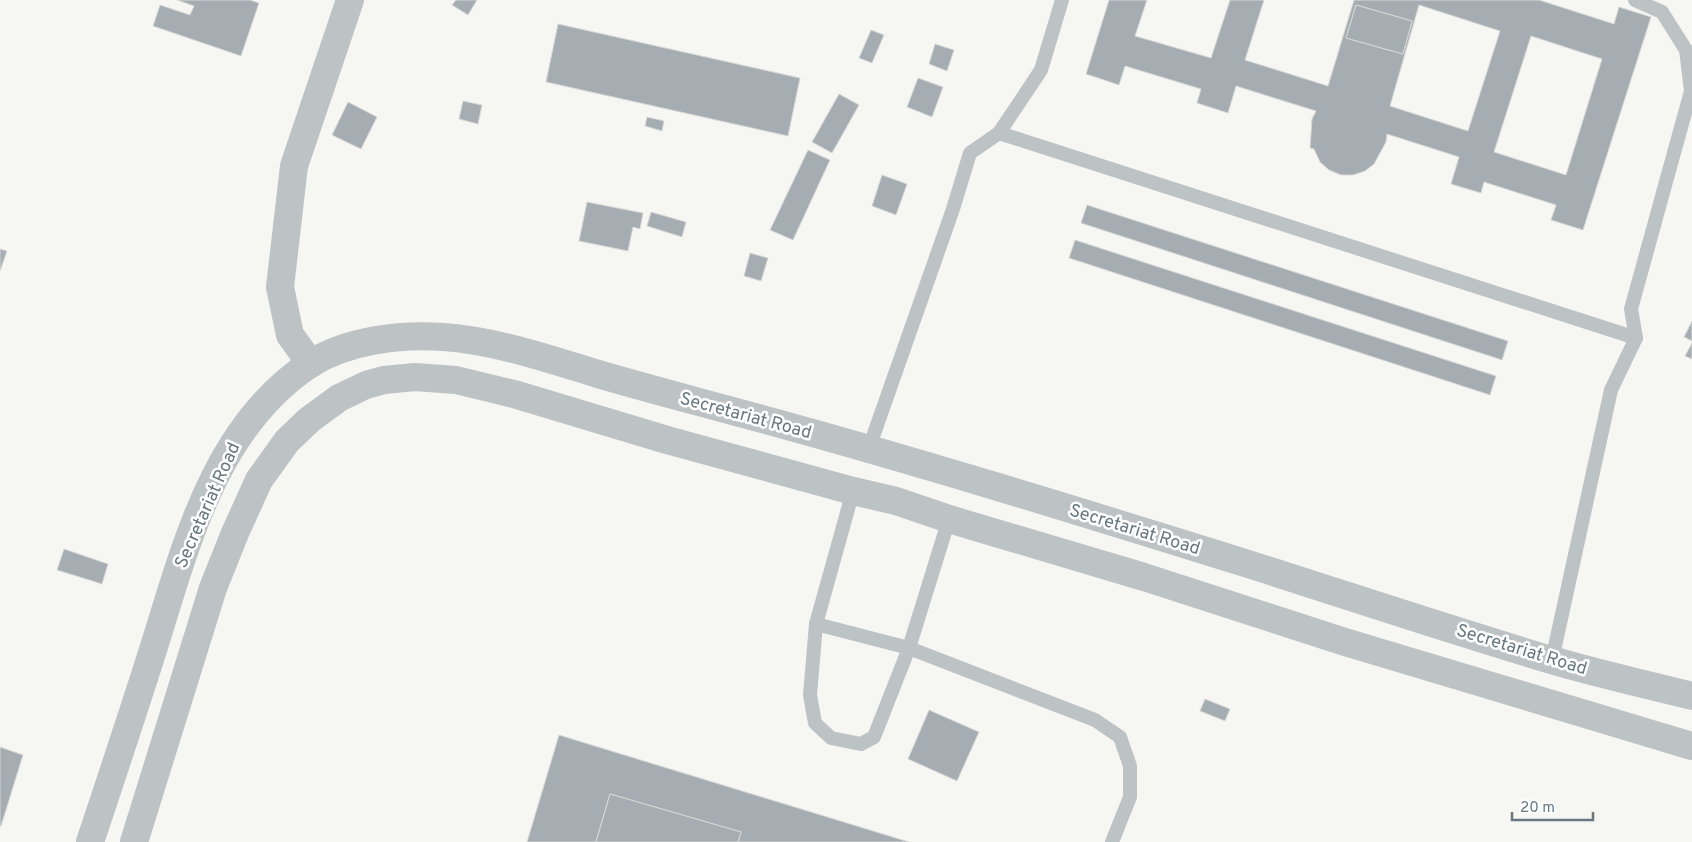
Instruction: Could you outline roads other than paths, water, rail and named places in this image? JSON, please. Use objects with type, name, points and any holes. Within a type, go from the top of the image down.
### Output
[{"type":"street","points":[[311,364],[290,335],[280,287],[294,166],[350,0]]},
{"type":"street","name":"Secretariat Road","points":[[90,842],[142,685],[174,578],[192,530],[236,437],[276,391],[311,364],[340,349],[373,341],[405,337],[443,337],[478,342],[549,359],[646,388],[869,448],[1069,508],[1552,660],[1692,696]]},
{"type":"street","name":"Secretariat Road","points":[[134,842],[213,588],[235,532],[259,480],[286,441],[309,420],[339,398],[384,380],[415,377],[456,380],[514,394],[667,440],[896,501],[949,519],[1144,577],[1346,642],[1692,746]]},
{"type":"street","points":[[896,501],[910,461]]},
{"type":"lane","points":[[869,448],[970,153],[998,133],[1041,70],[1062,0]]},
{"type":"lane","points":[[1552,660],[1611,390],[1636,338],[1631,309],[1691,91],[1686,50],[1662,12],[1636,0]]},
{"type":"lane","points":[[998,133],[1636,338]]},
{"type":"lane","points":[[853,491],[816,624],[810,695],[815,723],[831,738],[861,744],[874,737],[909,648],[949,519]]},
{"type":"lane","points":[[816,624],[909,648],[1095,720],[1120,737],[1130,766],[1130,797],[1112,842]]}]
